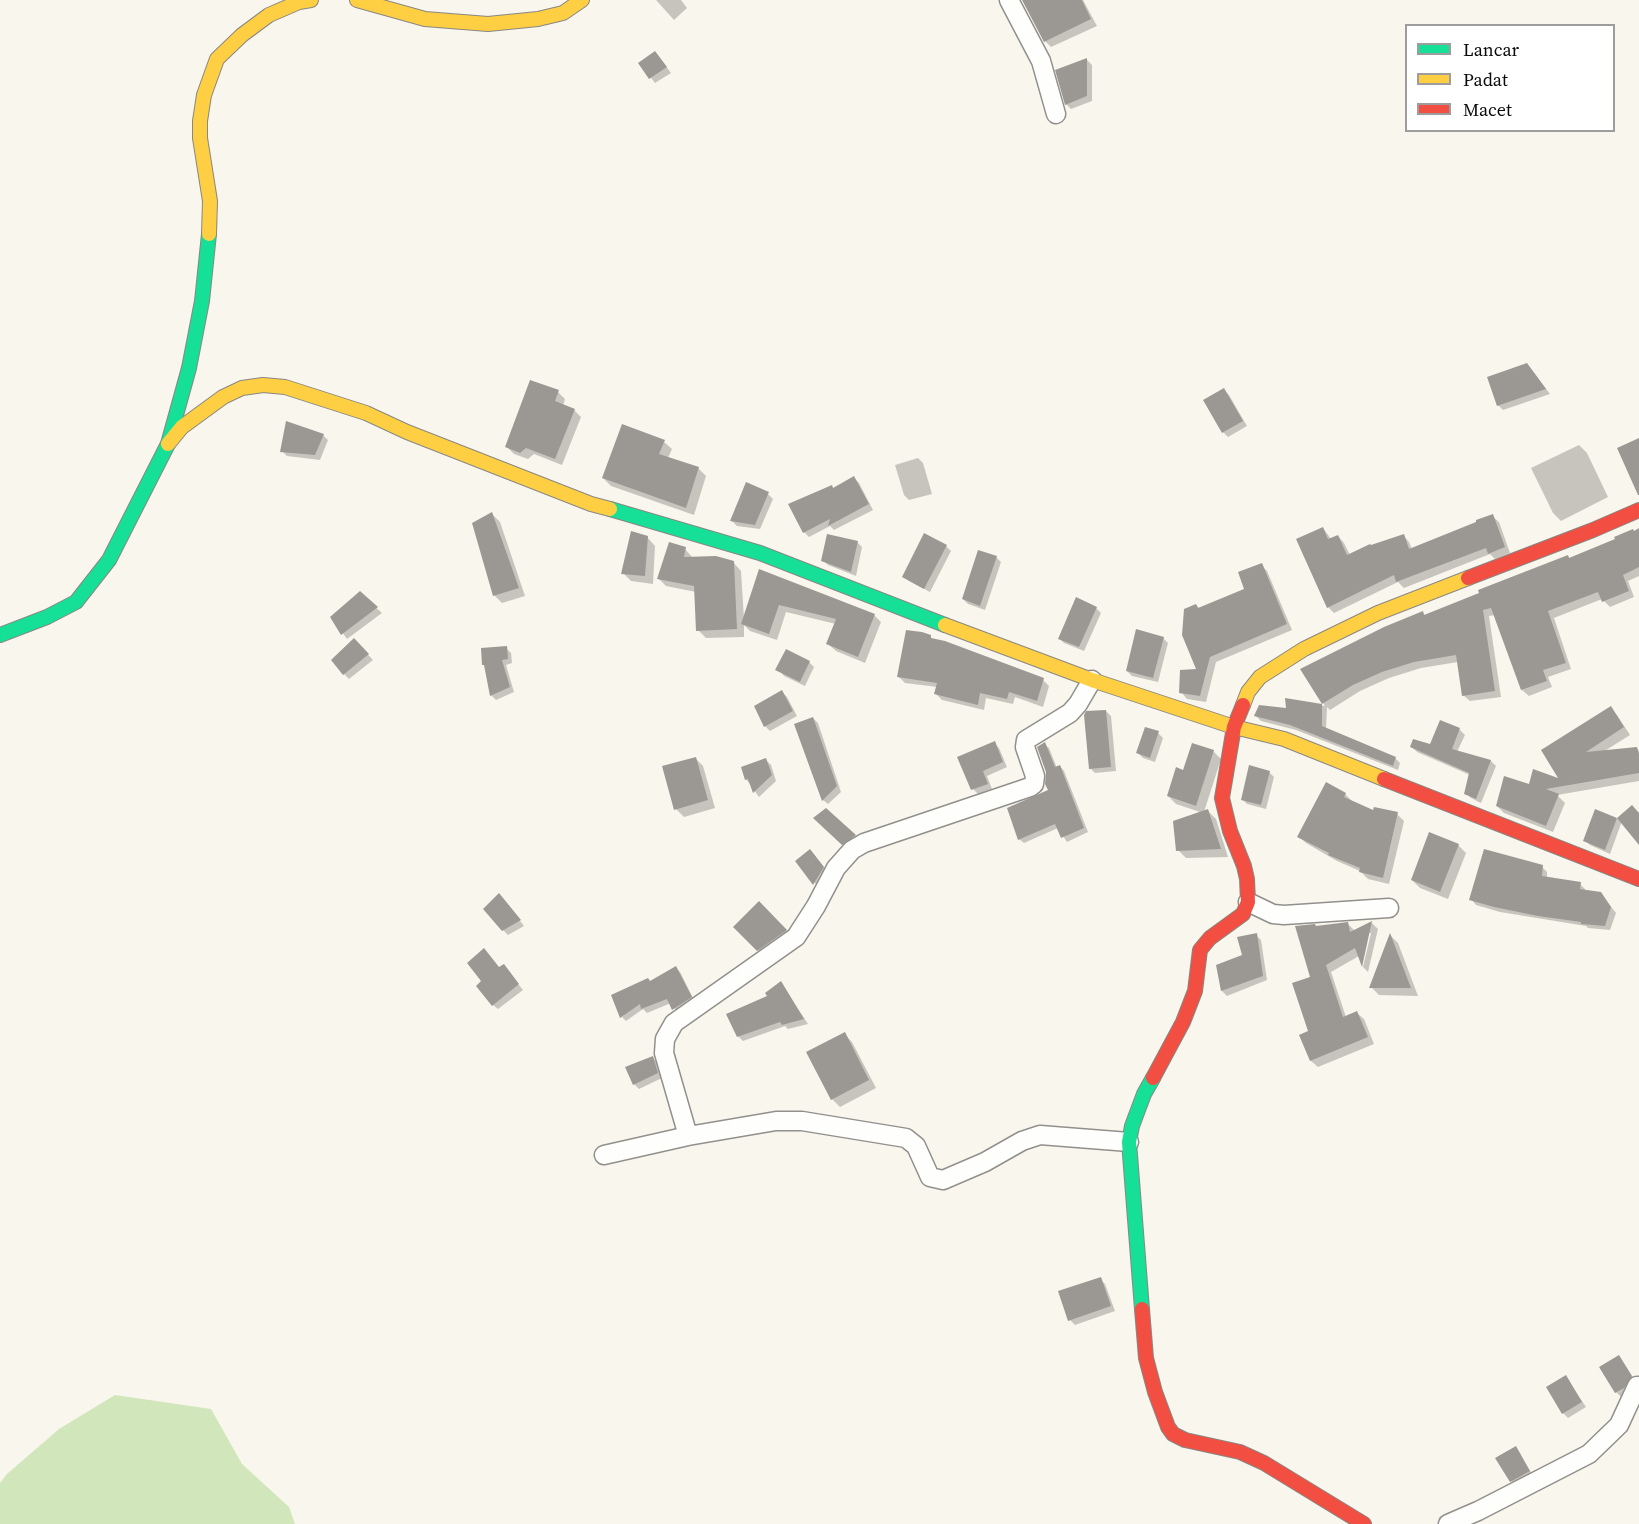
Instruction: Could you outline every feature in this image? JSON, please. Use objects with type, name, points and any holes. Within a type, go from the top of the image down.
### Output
[{"type":"street","points":[[168,444],[193,346],[202,301],[208,248],[210,201],[200,138],[204,95],[217,59],[242,35],[269,15],[299,2],[311,0]]},
{"type":"street","points":[[357,0],[424,19],[488,24],[538,20],[563,13],[582,0]]},
{"type":"street","points":[[1009,0],[1041,62],[1056,114]]},
{"type":"street","points":[[0,635],[47,617],[76,602],[109,560],[168,444],[182,427],[224,397],[242,388],[263,385],[285,387],[366,413],[407,432],[591,504],[760,553],[1092,680],[1234,727],[1284,739],[1639,879]]},
{"type":"street","points":[[1364,1524],[1264,1463],[1240,1452],[1178,1438],[1168,1427],[1146,1358],[1129,1142],[1132,1126],[1144,1094],[1183,1022],[1195,991],[1200,950],[1210,938],[1244,914],[1248,902],[1245,873],[1230,831],[1222,798],[1234,727],[1248,692],[1260,677],[1304,649],[1337,632],[1421,596],[1639,510]]},
{"type":"street","points":[[688,1136],[664,1053],[665,1039],[674,1023],[796,937],[836,868],[852,850],[864,843],[1034,784],[1035,776],[1025,747],[1026,740],[1070,713],[1092,680]]},
{"type":"street","points":[[1248,902],[1273,914],[1284,915],[1389,908]]},
{"type":"street","points":[[604,1155],[688,1136],[776,1121],[802,1121],[906,1138],[916,1146],[930,1177],[943,1180],[985,1162],[1022,1141],[1040,1135],[1129,1142]]},
{"type":"street","points":[[1448,1524],[1589,1454],[1619,1425],[1639,1386]]},
{"type":"green space","points":[[115,1395],[211,1409],[242,1464],[289,1507],[295,1524],[0,1524],[0,1483],[7,1474],[59,1429]]},
{"type":"building","points":[[1022,0],[1082,0],[1091,19],[1044,42]]},
{"type":"building","points":[[655,51],[667,67],[649,79],[638,63]]},
{"type":"building","points":[[1087,58],[1087,96],[1065,105],[1055,70]]},
{"type":"building","points":[[1527,363],[1546,389],[1497,406],[1487,377]]},
{"type":"building","points":[[530,380],[559,390],[555,401],[575,409],[555,459],[526,448],[520,453],[505,447]]},
{"type":"building","points":[[1224,388],[1243,421],[1222,433],[1203,400]]},
{"type":"building","points":[[286,421],[324,434],[315,455],[280,452]]},
{"type":"building","points":[[622,424],[665,440],[659,454],[699,467],[686,508],[602,478]]},
{"type":"building","points":[[1639,438],[1639,495],[1638,495],[1617,448]]},
{"type":"building","points":[[854,476],[869,504],[828,526],[830,519],[803,533],[788,504],[832,485],[833,488]]},
{"type":"building","points":[[746,482],[769,492],[755,525],[730,521]]},
{"type":"building","points":[[492,512],[519,588],[493,596],[472,523]]},
{"type":"building","points":[[1493,514],[1505,547],[1488,554],[1486,548],[1396,582],[1394,575],[1327,608],[1296,539],[1323,527],[1328,539],[1338,535],[1347,555],[1370,544],[1404,534],[1409,549]]},
{"type":"building","points":[[1639,528],[1639,567],[1623,575],[1629,591],[1602,602],[1598,592],[1548,611],[1566,663],[1543,670],[1547,681],[1521,690],[1491,608],[1483,610],[1495,691],[1462,696],[1456,655],[1414,662],[1382,672],[1353,685],[1322,704],[1300,669],[1384,627],[1423,611],[1424,615],[1479,593],[1478,590],[1568,555],[1569,558]]},
{"type":"building","points":[[631,531],[648,536],[645,576],[621,574]]},
{"type":"building","points":[[924,533],[947,545],[924,589],[902,577]]},
{"type":"building","points":[[827,534],[858,541],[851,572],[821,561]]},
{"type":"building","points":[[669,542],[686,547],[684,557],[716,556],[734,561],[737,629],[696,631],[694,586],[657,579]]},
{"type":"building","points":[[978,550],[997,556],[980,606],[962,599]]},
{"type":"building","points":[[1262,563],[1287,624],[1210,657],[1200,696],[1179,693],[1180,670],[1196,669],[1182,635],[1184,609],[1196,604],[1198,608],[1244,589],[1238,572]]},
{"type":"building","points":[[759,569],[875,614],[858,657],[826,644],[836,619],[779,605],[769,634],[741,624]]},
{"type":"building","points":[[360,591],[378,607],[341,635],[330,617]]},
{"type":"building","points":[[1076,597],[1097,607],[1079,647],[1058,639]]},
{"type":"building","points":[[1136,629],[1164,637],[1153,678],[1126,671]]},
{"type":"building","points":[[906,630],[931,635],[931,638],[945,641],[1044,678],[1037,701],[1009,692],[1007,699],[980,693],[978,705],[934,694],[937,683],[897,677]]},
{"type":"building","points":[[354,638],[369,654],[343,675],[331,660]]},
{"type":"building","points":[[507,646],[508,659],[502,660],[510,687],[490,696],[484,665],[482,665],[481,648]]},
{"type":"building","points":[[786,649],[810,661],[800,682],[775,670]]},
{"type":"building","points":[[782,690],[793,711],[764,727],[754,706]]},
{"type":"building","points":[[1285,698],[1322,704],[1322,726],[1396,757],[1393,766],[1290,725],[1254,716],[1259,705],[1286,708]]},
{"type":"building","points":[[1611,706],[1624,727],[1586,752],[1637,747],[1639,773],[1546,789],[1559,794],[1546,826],[1496,806],[1504,776],[1529,784],[1533,769],[1558,778],[1541,750]]},
{"type":"building","points":[[1106,710],[1111,767],[1089,769],[1084,715],[1086,711]]},
{"type":"building","points":[[813,717],[837,786],[822,801],[794,724]]},
{"type":"building","points":[[1440,720],[1460,728],[1452,749],[1491,760],[1476,799],[1464,794],[1469,773],[1410,747],[1413,739],[1430,744]]},
{"type":"building","points":[[1145,727],[1159,731],[1150,758],[1136,753]]},
{"type":"building","points":[[995,741],[1003,762],[983,771],[988,784],[971,790],[957,757]]},
{"type":"building","points":[[1045,742],[1055,767],[1060,765],[1084,828],[1061,838],[1055,824],[1018,840],[1007,808],[1048,790],[1045,784],[1046,772],[1037,747]]},
{"type":"building","points":[[1192,743],[1214,750],[1196,806],[1167,796],[1176,767],[1183,770]]},
{"type":"building","points":[[696,757],[708,800],[674,810],[662,766]]},
{"type":"building","points":[[766,758],[772,775],[753,793],[748,779],[745,780],[741,767]]},
{"type":"building","points":[[1249,765],[1270,771],[1261,805],[1241,800]]},
{"type":"building","points":[[1326,782],[1346,793],[1344,797],[1373,810],[1374,807],[1398,812],[1383,878],[1359,872],[1360,868],[1328,855],[1329,853],[1297,837]]},
{"type":"building","points":[[1632,805],[1639,813],[1639,845],[1617,818]]},
{"type":"building","points":[[826,808],[856,835],[842,845],[813,818]]},
{"type":"building","points":[[1208,809],[1221,849],[1176,851],[1173,821]]},
{"type":"building","points":[[1595,809],[1617,818],[1605,850],[1583,841]]},
{"type":"building","points":[[1429,832],[1459,844],[1440,892],[1411,880]]},
{"type":"building","points":[[810,849],[824,867],[813,885],[795,861]]},
{"type":"building","points":[[1484,849],[1543,865],[1542,876],[1581,882],[1580,889],[1601,892],[1611,907],[1605,926],[1538,916],[1469,900]]},
{"type":"building","points":[[499,893],[521,920],[502,931],[483,909]]},
{"type":"building","points":[[759,901],[787,930],[757,951],[733,927]]},
{"type":"building","points":[[1372,921],[1362,967],[1355,948],[1326,965],[1343,1017],[1357,1011],[1368,1037],[1310,1061],[1299,1035],[1308,1031],[1292,983],[1310,977],[1295,926],[1348,922],[1350,932]]},
{"type":"building","points":[[1257,933],[1263,976],[1221,991],[1216,965],[1242,955],[1237,937]]},
{"type":"building","points":[[1390,933],[1411,988],[1369,988]]},
{"type":"building","points":[[484,948],[499,967],[504,964],[519,984],[492,1006],[476,986],[481,981],[467,963]]},
{"type":"building","points":[[676,966],[692,997],[672,1010],[667,999],[641,1009],[640,1004],[620,1018],[611,995],[648,978],[650,981]]},
{"type":"building","points":[[781,981],[804,1019],[782,1025],[780,1022],[737,1037],[726,1014],[767,996],[765,993]]},
{"type":"building","points":[[845,1032],[869,1080],[831,1100],[806,1052]]},
{"type":"building","points":[[653,1056],[658,1073],[633,1085],[625,1067]]},
{"type":"building","points":[[1101,1277],[1111,1306],[1068,1321],[1058,1291]]},
{"type":"building","points":[[1619,1355],[1632,1376],[1624,1388],[1615,1393],[1599,1367]]},
{"type":"building","points":[[1566,1375],[1582,1402],[1562,1414],[1546,1387]]},
{"type":"building","points":[[1516,1446],[1530,1471],[1510,1482],[1495,1458]]},
{"type":"traffic: fast","points":[[0,635],[47,617],[76,602],[109,560],[168,444],[189,368],[202,301],[209,234]]},
{"type":"traffic: fast","points":[[610,509],[760,553],[945,625]]},
{"type":"traffic: fast","points":[[1142,1309],[1129,1142],[1132,1126],[1144,1094],[1153,1078]]},
{"type":"traffic: slow","points":[[209,234],[210,201],[200,138],[200,121],[204,95],[217,59],[242,35],[269,15],[299,2],[311,0]]},
{"type":"traffic: slow","points":[[357,0],[425,19],[488,24],[538,19],[563,13],[582,0]]},
{"type":"traffic: slow","points":[[168,444],[182,427],[223,397],[242,388],[263,385],[285,387],[366,413],[407,432],[591,504],[610,509]]},
{"type":"traffic: slow","points":[[1243,705],[1248,692],[1260,677],[1304,649],[1378,613],[1468,578]]},
{"type":"traffic: slow","points":[[945,625],[1092,680],[1234,727],[1284,739],[1384,779]]},
{"type":"traffic: jam","points":[[1468,578],[1639,510]]},
{"type":"traffic: jam","points":[[1153,1078],[1183,1022],[1195,991],[1200,950],[1210,938],[1243,914],[1248,902],[1244,866],[1230,831],[1222,798],[1234,727],[1243,705]]},
{"type":"traffic: jam","points":[[1384,779],[1639,879]]},
{"type":"traffic: jam","points":[[1142,1309],[1146,1358],[1155,1392],[1168,1427],[1173,1434],[1185,1440],[1240,1452],[1264,1463],[1364,1524]]}]
